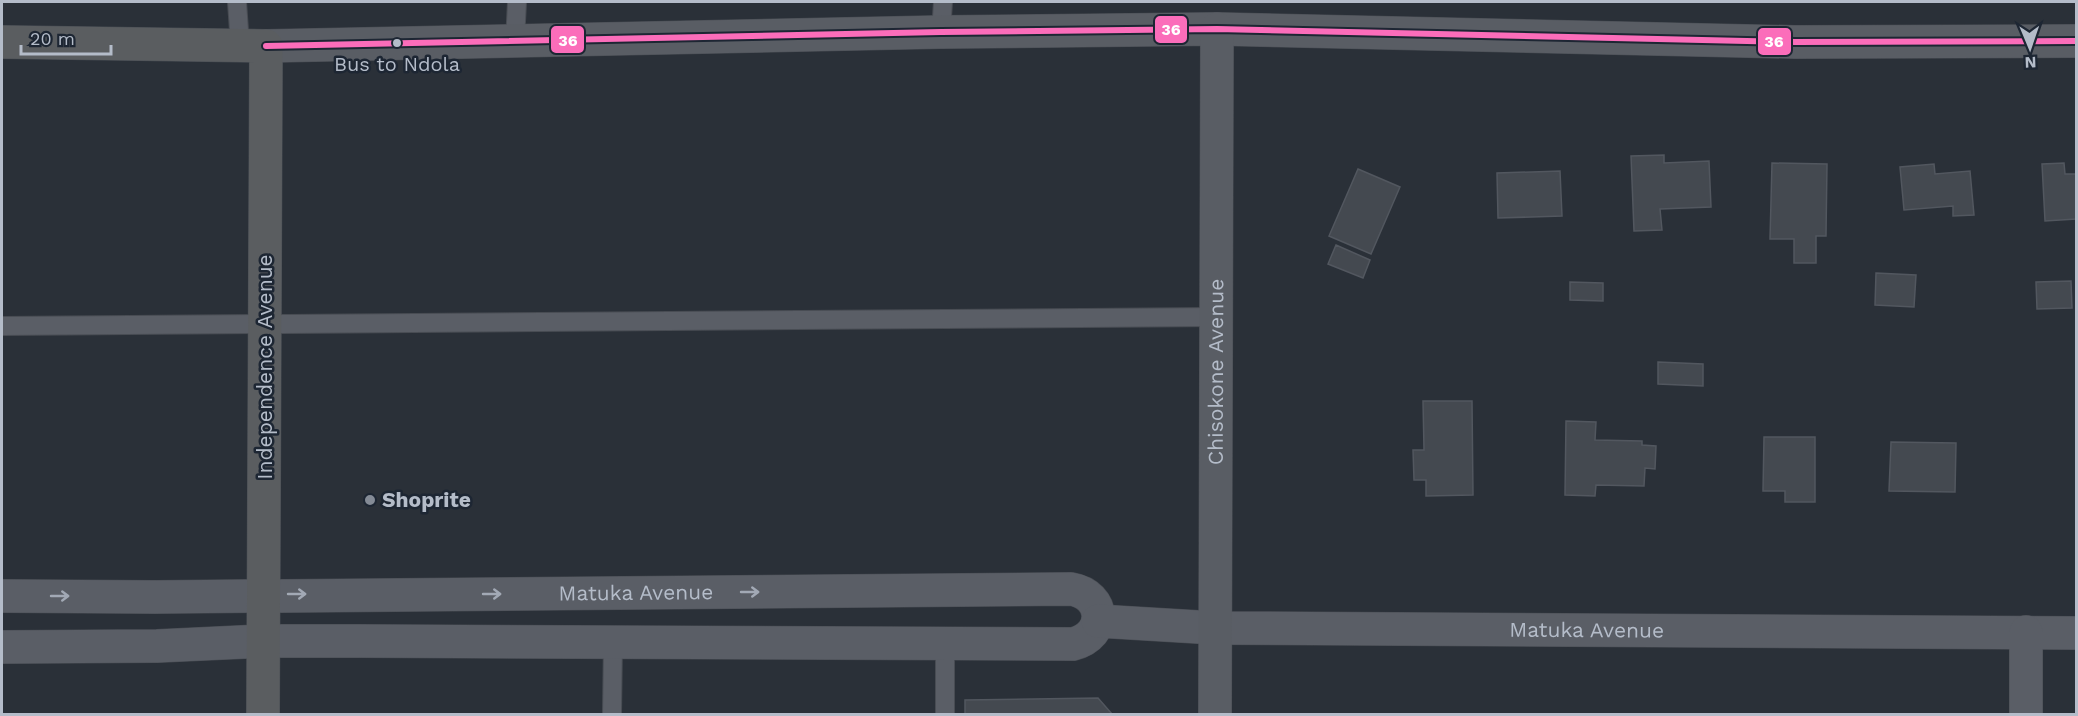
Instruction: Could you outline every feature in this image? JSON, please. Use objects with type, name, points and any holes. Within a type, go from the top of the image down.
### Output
[{"type":"highway","points":[[2,42],[253,46]]},
{"type":"highway","name":"Independence Avenue","points":[[253,46],[265,324],[264,714]]},
{"type":"main road","points":[[253,46],[515,41],[942,17],[1216,29],[1783,42],[2076,41]]},
{"type":"main road","name":"Chisokone Avenue","points":[[1215,714],[1216,29]]},
{"type":"street","name":"Matuka Avenue","points":[[2,596],[155,597],[264,594],[1071,589],[1088,595],[1098,611],[1098,621],[1215,628],[2076,633]]},
{"type":"street","points":[[155,597],[171,602],[180,616],[180,626],[172,640],[157,646]]},
{"type":"street","points":[[2,647],[157,646],[264,641],[1073,644],[1090,637],[1098,621]]},
{"type":"street","points":[[2026,633],[2026,714]]},
{"type":"lane","points":[[237,2],[253,46]]},
{"type":"lane","points":[[515,41],[517,2]]},
{"type":"lane","points":[[2,326],[1215,317]]},
{"type":"lane","points":[[612,714],[613,642]]},
{"type":"lane","points":[[945,643],[945,714]]},
{"type":"building","points":[[1664,155],[1664,163],[1709,161],[1711,207],[1660,209],[1662,230],[1634,231],[1631,156]]},
{"type":"building","points":[[1772,163],[1827,164],[1826,236],[1816,236],[1816,263],[1794,263],[1794,239],[1770,239]]},
{"type":"building","points":[[2064,163],[2065,174],[2076,174],[2076,219],[2045,221],[2042,164]]},
{"type":"building","points":[[1934,164],[1935,174],[1970,171],[1974,215],[1953,216],[1953,206],[1904,210],[1900,167]]},
{"type":"building","points":[[1358,169],[1400,187],[1371,254],[1329,236]]},
{"type":"building","points":[[1560,171],[1562,216],[1498,218],[1497,173]]},
{"type":"building","points":[[1336,245],[1370,260],[1363,278],[1328,264]]},
{"type":"building","points":[[1876,273],[1916,275],[1914,307],[1875,305]]},
{"type":"building","points":[[2071,281],[2072,308],[2037,309],[2036,282]]},
{"type":"building","points":[[1570,282],[1603,283],[1603,301],[1570,300]]},
{"type":"building","points":[[1658,362],[1703,364],[1703,386],[1658,384]]},
{"type":"building","points":[[1423,401],[1472,401],[1473,495],[1426,496],[1426,480],[1414,480],[1413,450],[1424,450]]},
{"type":"building","points":[[1566,421],[1596,422],[1595,440],[1642,441],[1642,445],[1656,446],[1655,469],[1645,468],[1644,486],[1596,485],[1595,496],[1565,495]]},
{"type":"building","points":[[1764,437],[1815,437],[1815,502],[1785,502],[1785,491],[1763,491]]},
{"type":"building","points":[[1891,442],[1956,443],[1955,492],[1889,491]]},
{"type":"building","points":[[1098,698],[1112,714],[965,714],[965,700]]},
{"type":"transit line","name":"36","points":[[266,46],[941,32],[1217,29],[1795,42],[2076,41]]},
{"type":"place","name":"Bus to Ndola","points":[[397,43]]},
{"type":"place","name":"Shoprite","points":[[370,500]]}]
